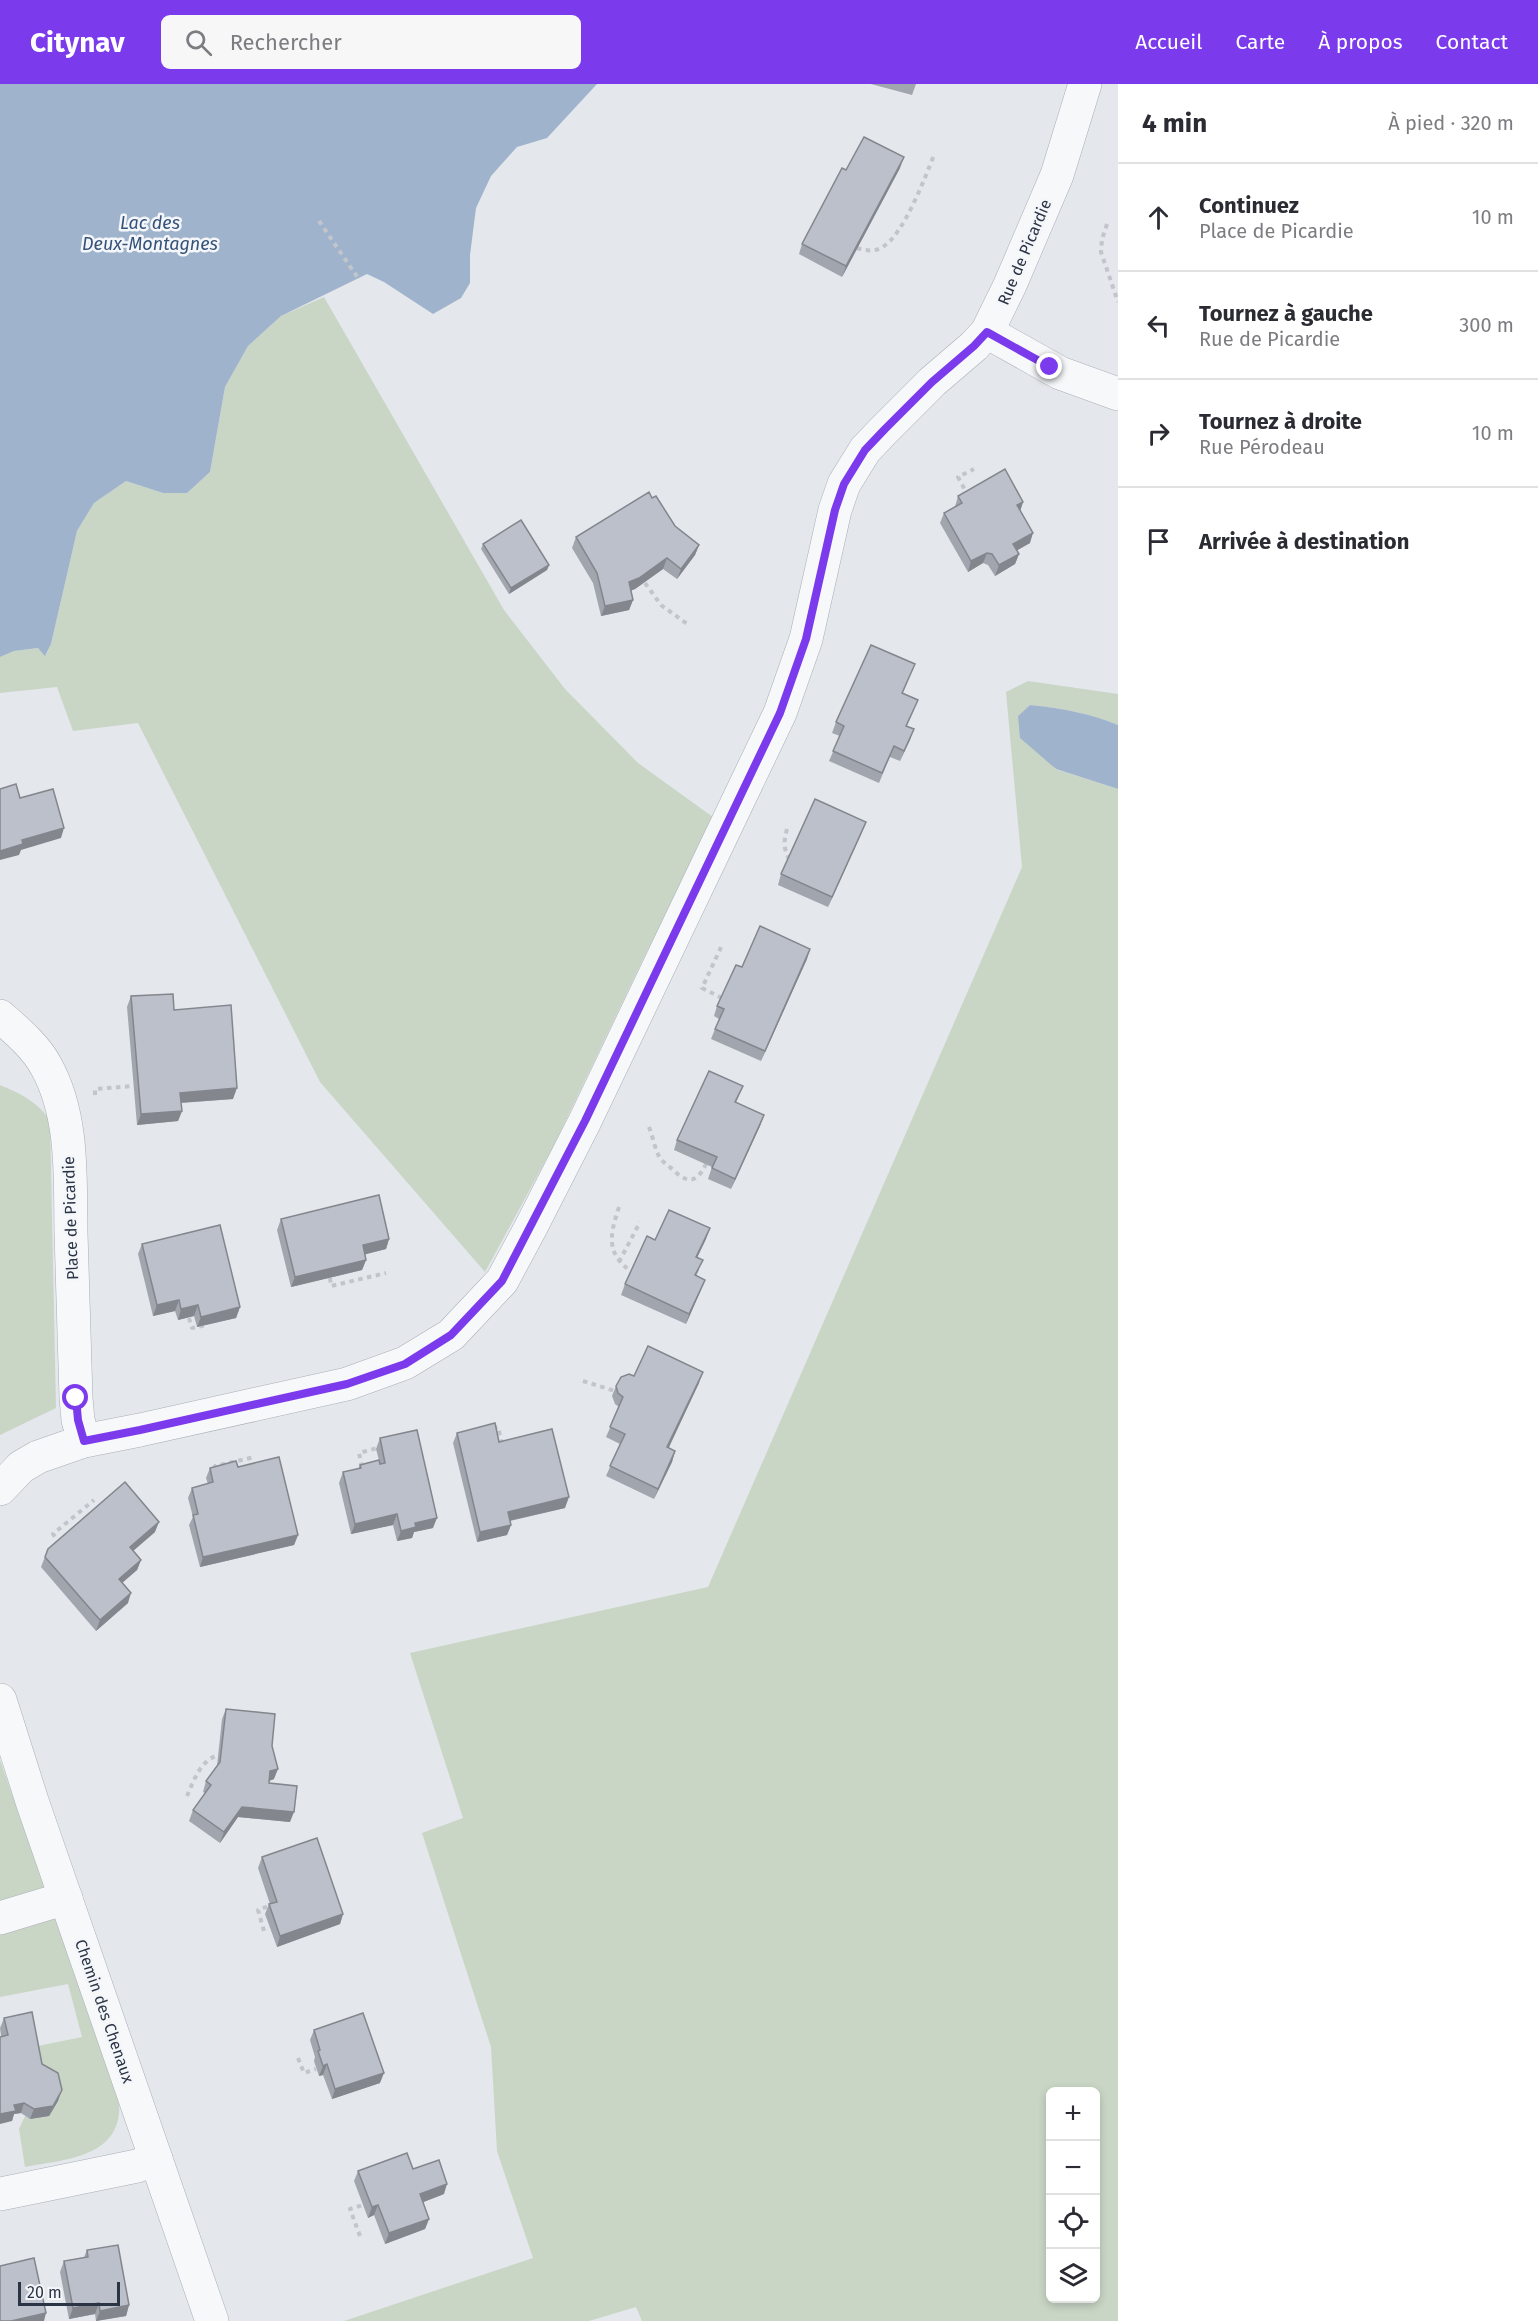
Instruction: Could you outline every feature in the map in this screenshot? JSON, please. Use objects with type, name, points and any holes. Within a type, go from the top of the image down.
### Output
[{"type":"street","name":"Rue de Picardie","points":[[0,1489],[21,1467],[38,1457],[84,1441],[347,1384],[405,1364],[451,1335],[502,1281],[585,1121],[780,713],[806,639],[832,520],[844,484],[853,468],[878,436],[987,332],[1032,236],[1057,175],[1086,84]]},
{"type":"street","points":[[987,332],[1060,373],[1118,394]]},
{"type":"street","name":"Place de Picardie","points":[[0,1016],[28,1043],[46,1066],[61,1105],[66,1130],[70,1175],[76,1398],[78,1420],[84,1441]]},
{"type":"street","name":"Chemin des Chenaux","points":[[0,1700],[15,1750],[212,2321]]},
{"type":"street","points":[[0,1918],[66,1898]]},
{"type":"street","points":[[0,2194],[137,2166],[156,2159]]},
{"type":"path","points":[[857,248],[865,251],[885,246],[907,217],[934,155]]},
{"type":"path","points":[[319,220],[358,278]]},
{"type":"path","points":[[1107,225],[1102,239],[1101,252],[1118,302]]},
{"type":"path","points":[[965,500],[963,496],[965,490],[958,477],[974,469]]},
{"type":"path","points":[[645,583],[661,605],[690,626]]},
{"type":"path","points":[[787,829],[784,851],[789,859]]},
{"type":"path","points":[[722,998],[702,988],[723,943]]},
{"type":"path","points":[[96,1102],[95,1089],[134,1086]]},
{"type":"path","points":[[649,1127],[660,1158],[677,1175],[687,1180],[694,1180],[701,1175],[706,1164]]},
{"type":"path","points":[[619,1208],[610,1234],[619,1263],[632,1272]]},
{"type":"path","points":[[619,1263],[640,1222]]},
{"type":"path","points":[[330,1278],[331,1286],[386,1273]]},
{"type":"path","points":[[189,1318],[192,1328],[218,1322]]},
{"type":"path","points":[[583,1381],[615,1391]]},
{"type":"path","points":[[489,1429],[498,1427],[504,1450]]},
{"type":"path","points":[[364,1473],[359,1453],[385,1447]]},
{"type":"path","points":[[219,1475],[215,1466],[255,1457]]},
{"type":"path","points":[[61,1545],[53,1534],[94,1500]]},
{"type":"path","points":[[187,1796],[208,1758],[218,1755]]},
{"type":"path","points":[[264,1931],[258,1910],[271,1905]]},
{"type":"path","points":[[298,2058],[304,2073],[316,2068]]},
{"type":"path","points":[[360,2236],[350,2209],[363,2205]]},
{"type":"green space","points":[[324,297],[504,610],[565,689],[638,763],[717,820],[648,949],[554,1145],[485,1272],[320,1082],[138,723],[73,731],[57,687],[0,693],[0,657],[14,651],[39,648],[46,655],[51,644],[77,531],[94,503],[126,481],[163,493],[187,493],[210,472],[225,387],[248,346],[281,316]]},
{"type":"green space","points":[[1028,681],[1118,694],[1118,725],[1075,712],[1030,705],[1018,716],[1055,769],[1118,789],[1118,2321],[642,2321],[636,2307],[589,2321],[344,2321],[533,2258],[497,2151],[491,2047],[422,1833],[463,1818],[410,1653],[708,1587],[1022,867],[1006,692]]},
{"type":"green space","points":[[0,1085],[28,1099],[50,1120],[56,1408],[0,1435]]},
{"type":"green space","points":[[0,1760],[117,2094],[119,2108],[115,2128],[107,2140],[96,2148],[69,2159],[25,2167],[19,2129],[25,2116],[30,2119],[49,2116],[33,2047],[82,2037],[68,1984],[0,1997]]},
{"type":"water","name":"Lac des Deux-Montagnes","points":[[0,84],[597,84],[547,138],[517,147],[491,176],[476,208],[470,255],[470,283],[461,298],[433,314],[384,282],[367,274],[281,316],[248,346],[225,387],[210,472],[187,493],[163,493],[126,481],[94,503],[77,531],[51,644],[45,656],[38,648],[14,651],[0,657]]},
{"type":"water","points":[[1030,705],[1075,712],[1118,725],[1118,789],[1056,769],[1020,738],[1018,716]]},
{"type":"building","points":[[864,137],[904,157],[846,266],[802,244],[842,168],[846,170]]},
{"type":"building","points":[[1005,469],[1023,502],[1017,505],[1033,533],[1013,544],[1019,554],[999,565],[992,554],[987,553],[971,561],[944,513],[962,503],[958,496]]},
{"type":"building","points":[[649,492],[652,498],[656,496],[675,526],[699,545],[681,569],[667,558],[639,578],[629,582],[633,600],[605,606],[597,573],[576,537]]},
{"type":"building","points":[[521,520],[549,565],[511,588],[483,544]]},
{"type":"building","points":[[871,645],[915,664],[902,693],[918,700],[906,726],[914,729],[904,751],[894,746],[882,773],[833,751],[844,726],[836,722]]},
{"type":"building","points":[[16,784],[20,798],[53,789],[64,828],[22,840],[23,844],[0,851],[0,789]]},
{"type":"building","points":[[815,799],[866,822],[832,897],[781,874]]},
{"type":"building","points":[[760,926],[810,949],[765,1051],[715,1029],[724,1009],[717,1006],[736,965],[742,967]]},
{"type":"building","points":[[173,994],[174,1010],[231,1005],[237,1088],[180,1093],[182,1111],[141,1114],[131,996]]},
{"type":"building","points":[[709,1071],[743,1086],[735,1102],[764,1115],[735,1179],[712,1168],[717,1157],[677,1140]]},
{"type":"building","points":[[379,1195],[389,1239],[363,1245],[366,1260],[295,1277],[281,1219]]},
{"type":"building","points":[[669,1210],[710,1228],[696,1257],[703,1260],[695,1275],[705,1280],[689,1314],[625,1284],[647,1236],[655,1240]]},
{"type":"building","points":[[220,1225],[240,1307],[201,1317],[198,1305],[181,1309],[179,1300],[157,1305],[142,1244]]},
{"type":"building","points":[[648,1346],[703,1372],[667,1447],[675,1451],[658,1489],[610,1466],[625,1434],[610,1427],[623,1397],[618,1393],[616,1386],[621,1377],[629,1374],[634,1376]]},
{"type":"building","points":[[495,1423],[499,1442],[552,1429],[569,1497],[508,1512],[511,1525],[480,1532],[457,1433]]},
{"type":"building","points":[[417,1430],[437,1518],[415,1523],[416,1527],[401,1531],[397,1514],[355,1524],[343,1472],[361,1468],[360,1465],[379,1460],[380,1464],[385,1463],[380,1438]]},
{"type":"building","points":[[279,1457],[298,1535],[203,1557],[193,1515],[198,1514],[192,1488],[213,1482],[210,1468],[236,1461],[238,1467]]},
{"type":"building","points":[[125,1482],[159,1522],[130,1547],[141,1560],[119,1579],[131,1593],[100,1620],[45,1557],[48,1549]]},
{"type":"building","points":[[226,1709],[275,1714],[272,1746],[278,1769],[270,1771],[269,1783],[297,1786],[294,1812],[242,1807],[224,1832],[193,1810],[211,1785],[206,1781],[220,1762]]},
{"type":"building","points":[[317,1838],[343,1914],[280,1936],[269,1904],[277,1902],[262,1857]]},
{"type":"building","points":[[32,2012],[42,2064],[58,2073],[62,2090],[53,2106],[34,2109],[24,2103],[14,2105],[16,2111],[0,2114],[0,2037],[8,2035],[4,2018]]},
{"type":"building","points":[[363,2013],[384,2073],[335,2089],[327,2064],[323,2066],[314,2030]]},
{"type":"building","points":[[407,2153],[413,2169],[439,2160],[447,2184],[420,2194],[429,2219],[389,2233],[378,2205],[372,2207],[358,2171]]},
{"type":"building","points":[[118,2245],[129,2305],[100,2311],[99,2303],[73,2308],[64,2261],[88,2257],[87,2250]]},
{"type":"building","points":[[34,2258],[46,2313],[11,2321],[0,2321],[0,2266]]},
{"type":"route","points":[[76,1398],[78,1420],[84,1441],[140,1430],[347,1384],[405,1364],[447,1338],[469,1318],[502,1281],[531,1227],[681,923],[780,713],[806,639],[835,510],[844,484],[853,468],[865,450],[908,405],[987,332],[1050,367]]}]
